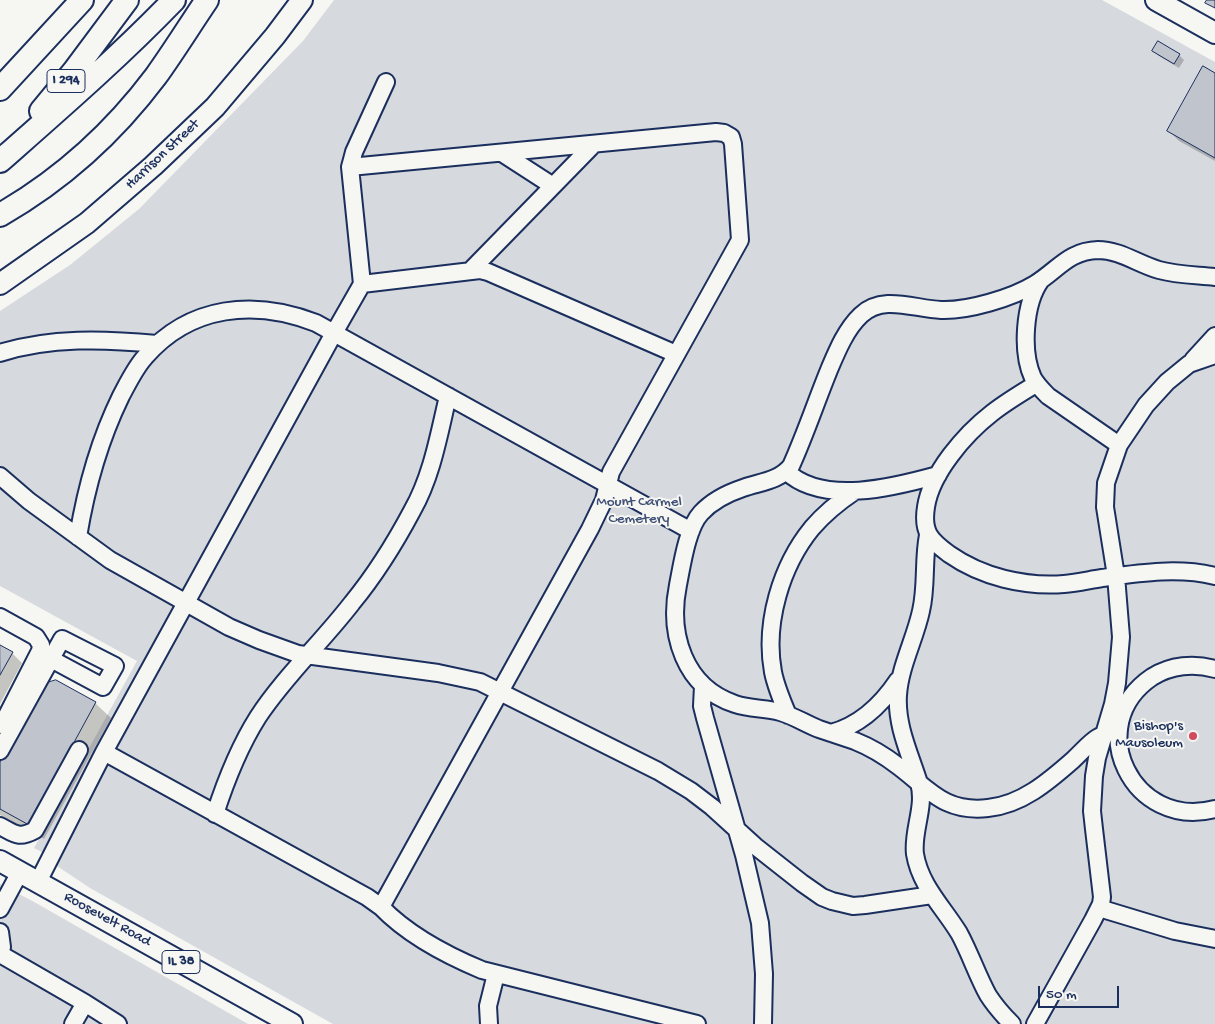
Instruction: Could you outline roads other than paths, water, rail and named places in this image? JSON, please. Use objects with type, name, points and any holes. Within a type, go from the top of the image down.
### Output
[{"type":"highway","name":"I 294","points":[[0,89],[82,0]]},
{"type":"highway","name":"I 294","points":[[0,160],[74,71],[127,0]]},
{"type":"highway","points":[[112,61],[162,0]]},
{"type":"highway","points":[[0,160],[112,61],[174,0]]},
{"type":"highway","points":[[0,215],[43,188],[105,136],[156,76],[208,0]]},
{"type":"main road","name":"Harrison Street","points":[[0,284],[87,223],[153,166],[215,107],[275,36],[302,0]]},
{"type":"main road","points":[[1168,3],[1215,33]]},
{"type":"main road","name":"Roosevelt Road","points":[[0,861],[292,1024]]},
{"type":"lane","points":[[38,882],[104,752],[362,284],[350,167],[354,152],[386,82]]},
{"type":"lane","points":[[350,167],[716,132],[728,134],[732,140],[740,240],[611,472],[598,515],[380,907]]},
{"type":"lane","points":[[471,270],[593,145]]},
{"type":"lane","points":[[502,153],[553,186]]},
{"type":"lane","points":[[1112,731],[1093,740],[1046,782],[1020,799],[1001,806],[976,809],[956,806],[935,797],[899,766],[872,749],[788,715],[734,703],[713,694],[696,678],[680,646],[675,626],[677,591],[691,531],[700,513],[715,501],[742,488],[775,478],[786,471],[794,458],[843,340],[852,325],[866,310],[874,306],[890,304],[941,310],[963,308],[988,302],[1025,288],[1040,280],[1058,265],[1073,256],[1100,250],[1118,254],[1166,272],[1215,277]]},
{"type":"lane","points":[[362,284],[480,270],[676,354]]},
{"type":"lane","points":[[1040,280],[1031,299],[1026,329],[1028,358],[1032,377],[1048,396],[1119,445]]},
{"type":"lane","points":[[78,537],[89,482],[112,414],[125,387],[143,358],[157,344],[186,325],[199,318],[232,309],[267,309],[286,312],[316,323],[691,531]]},
{"type":"lane","points":[[1215,336],[1201,353],[1168,382],[1146,405],[1119,445],[1109,472],[1105,494],[1106,518],[1116,576],[1121,622],[1120,654],[1113,704],[1112,731],[1120,749],[1126,771],[1145,795],[1164,807],[1174,810],[1196,813],[1215,809]]},
{"type":"lane","points":[[0,354],[25,347],[71,341],[124,341],[157,344]]},
{"type":"lane","points":[[1189,364],[1215,355]]},
{"type":"lane","points":[[1012,1024],[988,995],[966,947],[950,919],[923,880],[915,856],[914,837],[920,799],[919,783],[906,749],[900,726],[898,697],[900,678],[922,611],[928,536],[925,524],[926,508],[933,483],[951,456],[976,427],[1003,404],[1036,384]]},
{"type":"lane","points":[[215,814],[230,771],[249,732],[268,702],[354,602],[414,509],[434,453],[448,396]]},
{"type":"lane","points":[[786,471],[799,481],[818,488],[842,492],[887,486],[938,475]]},
{"type":"lane","points":[[0,476],[29,501],[110,560],[229,627],[285,650],[460,677],[480,682],[675,781],[712,807],[755,846],[822,897],[853,906],[932,895]]},
{"type":"lane","points":[[788,715],[777,685],[772,660],[773,620],[783,582],[797,550],[813,528],[834,507],[855,491]]},
{"type":"lane","points":[[928,536],[968,566],[992,576],[1008,580],[1039,584],[1058,584],[1151,572],[1198,573],[1215,576]]},
{"type":"lane","points":[[0,617],[36,637],[41,645],[40,652],[0,730]]},
{"type":"lane","points":[[0,751],[51,659]]},
{"type":"lane","points":[[1035,1024],[1099,908],[1102,897],[1095,845],[1093,803],[1097,758],[1134,694],[1140,687],[1156,675],[1174,667],[1196,665],[1215,668]]},
{"type":"lane","points":[[831,732],[841,730],[866,716],[888,694],[900,678]]},
{"type":"lane","points":[[703,686],[702,706],[744,855],[762,940],[765,995],[763,1024]]},
{"type":"lane","points":[[0,826],[19,835],[26,835],[35,830],[79,750]]},
{"type":"lane","points":[[104,752],[367,897],[402,926],[461,961],[496,974],[696,1024]]},
{"type":"lane","points":[[0,909],[20,872]]},
{"type":"lane","points":[[1099,908],[1174,931],[1215,939]]},
{"type":"lane","points":[[0,932],[2,947],[0,954],[86,1003],[118,1024]]},
{"type":"lane","points":[[489,1024],[488,1006],[496,974]]},
{"type":"lane","points":[[73,1024],[86,1003]]},
{"type":"place","name":"Bishop's Mausoleum","points":[[1193,736]]},
{"type":"park label","name":"Mount Carmel Cemetery","points":[[639,512]]}]
